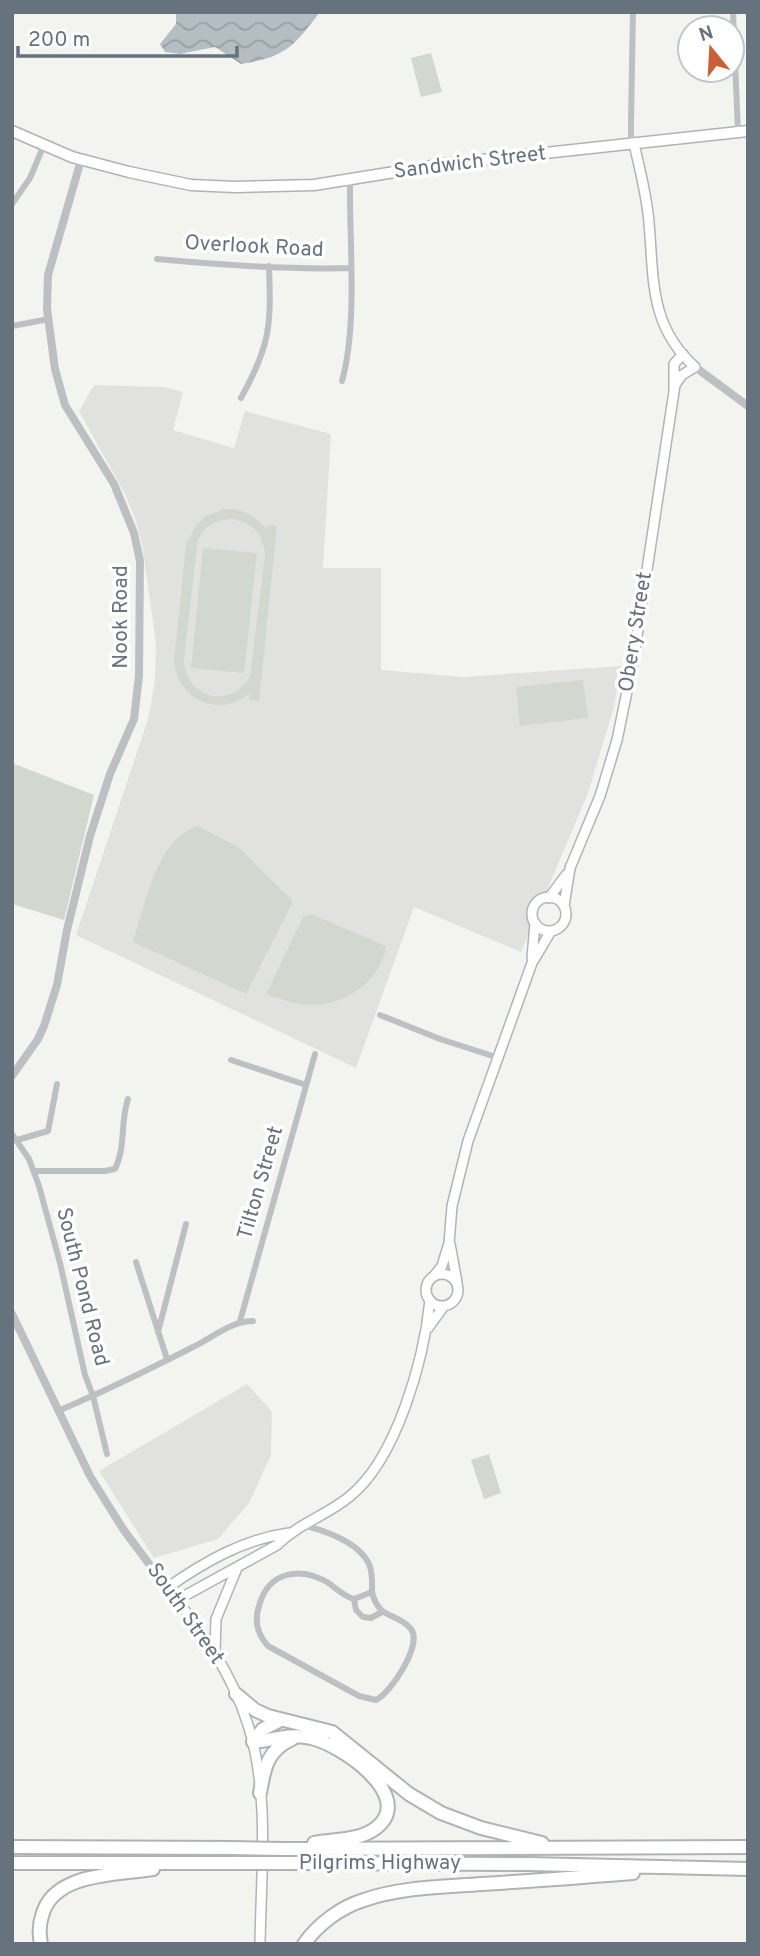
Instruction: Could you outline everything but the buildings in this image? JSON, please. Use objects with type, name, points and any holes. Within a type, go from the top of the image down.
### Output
[{"type":"highway","points":[[236,1694],[259,1712],[332,1732],[409,1794],[447,1816],[481,1828],[566,1848]]},
{"type":"highway","points":[[253,1742],[262,1730],[281,1720]]},
{"type":"highway","points":[[253,1742],[286,1736],[303,1737],[334,1745],[378,1781],[386,1793],[387,1812],[381,1824],[365,1835],[284,1849]]},
{"type":"highway","points":[[260,1793],[266,1764],[272,1752],[286,1742],[303,1737]]},
{"type":"highway","name":"Pilgrims Highway","points":[[12,1847],[748,1847]]},
{"type":"highway","name":"Pilgrims Highway","points":[[12,1863],[529,1864],[748,1870]]},
{"type":"highway","points":[[41,1944],[40,1924],[43,1910],[50,1898],[69,1884],[92,1877],[196,1863]]},
{"type":"highway","points":[[304,1944],[319,1926],[350,1906],[392,1893],[646,1872],[729,1868]]},
{"type":"main road","name":"Sandwich Street","points":[[12,131],[81,160],[160,180],[213,187],[293,187],[444,164],[743,132]]},
{"type":"main road","points":[[634,144],[647,207],[658,310],[666,330],[682,354],[695,367],[680,378],[674,389]]},
{"type":"main road","name":"Obery Street","points":[[532,963],[535,907],[541,900],[549,898],[570,868],[600,796],[616,746],[633,662],[674,389],[674,364],[682,354]]},
{"type":"main road","name":"Obery Street","points":[[177,1600],[278,1545],[289,1533],[349,1497],[378,1465],[402,1412],[425,1333],[430,1300],[426,1287],[442,1266],[449,1243],[452,1206],[462,1162],[532,963],[551,931],[564,923],[570,868]]},
{"type":"main road","points":[[549,898],[564,906]]},
{"type":"main road","points":[[535,923],[542,929],[551,931]]},
{"type":"main road","name":"Obery Street","points":[[425,1333],[444,1306],[456,1298],[457,1284],[449,1243]]},
{"type":"main road","points":[[434,1276],[444,1274],[454,1279],[457,1284]]},
{"type":"main road","points":[[430,1300],[444,1306]]},
{"type":"main road","name":"Obery Street","points":[[167,1588],[228,1551],[271,1536],[289,1533]]},
{"type":"main road","points":[[215,1653],[216,1619],[237,1567]]},
{"type":"main road","name":"South Street","points":[[167,1588],[215,1653],[236,1694],[253,1742],[260,1793],[260,1944]]},
{"type":"street","points":[[633,12],[631,128],[634,144]]},
{"type":"street","points":[[733,12],[743,132]]},
{"type":"street","points":[[12,204],[30,178],[44,145]]},
{"type":"street","name":"Nook Road","points":[[12,1076],[42,1032],[55,992],[90,836],[110,774],[134,719],[141,651],[140,561],[134,533],[114,484],[65,405],[55,369],[47,299],[48,275],[81,160]]},
{"type":"street","points":[[342,381],[348,331],[350,180]]},
{"type":"street","name":"Overlook Road","points":[[157,259],[223,265],[350,268]]},
{"type":"street","points":[[241,398],[261,360],[268,337],[271,307],[270,266]]},
{"type":"street","points":[[12,326],[49,319]]},
{"type":"street","points":[[695,367],[748,406]]},
{"type":"street","points":[[380,1015],[440,1039],[499,1058]]},
{"type":"street","name":"Tilton Street","points":[[240,1321],[315,1054]]},
{"type":"street","points":[[230,1060],[306,1086]]},
{"type":"street","points":[[18,1140],[48,1131],[57,1084]]},
{"type":"street","points":[[34,1171],[115,1169],[122,1150],[123,1115],[128,1099]]},
{"type":"street","name":"South Pond Road","points":[[12,1134],[34,1171],[60,1263],[85,1375],[107,1454]]},
{"type":"street","points":[[158,1332],[187,1224]]},
{"type":"street","points":[[136,1262],[167,1359]]},
{"type":"street","name":"South Street","points":[[12,1314],[100,1493],[122,1529],[167,1588]]},
{"type":"street","points":[[58,1410],[93,1396],[240,1321],[253,1321]]},
{"type":"street","points":[[303,1525],[332,1535],[361,1553],[370,1567],[372,1592],[382,1612],[410,1628],[414,1637],[410,1654],[393,1686],[387,1694],[376,1700],[359,1696],[268,1646],[258,1633],[257,1615],[261,1598],[270,1584],[283,1575],[300,1573],[312,1576],[354,1599],[372,1592]]},
{"type":"street","points":[[354,1599],[356,1610],[363,1617],[371,1618],[382,1612]]},
{"type":"shaded area","points":[[431,53],[442,92],[421,97],[411,58]]},
{"type":"shaded area","points":[[94,385],[165,387],[183,392],[173,430],[234,448],[245,411],[331,434],[323,568],[381,568],[381,670],[463,677],[621,666],[614,707],[588,793],[521,952],[414,907],[356,1068],[76,935],[148,719],[155,681],[156,643],[142,544],[135,518],[125,494],[79,411]]},
{"type":"shaded area","points":[[231,509],[248,514],[267,529],[268,525],[277,526],[259,701],[249,700],[250,693],[238,701],[213,705],[191,695],[177,675],[174,661],[186,545],[196,525],[204,517]],"holes":[[[231,519],[250,526],[259,535],[265,555],[250,676],[231,694],[210,695],[191,683],[184,658],[198,540],[203,531],[215,522]]]},
{"type":"shaded area","points":[[203,548],[257,553],[244,673],[191,668]]},
{"type":"shaded area","points":[[583,680],[588,718],[520,726],[516,687]]},
{"type":"shaded area","points":[[12,763],[94,795],[64,920],[12,904]]},
{"type":"shaded area","points":[[198,826],[238,847],[293,901],[246,994],[133,942],[162,858],[184,833]]},
{"type":"shaded area","points":[[311,914],[386,946],[377,971],[359,989],[335,1001],[322,1004],[298,1004],[266,994],[303,917]]},
{"type":"shaded area","points":[[247,1384],[272,1412],[271,1455],[249,1503],[218,1539],[154,1558],[99,1471]]},
{"type":"shaded area","points":[[489,1454],[501,1493],[484,1499],[471,1460]]},
{"type":"water","points":[[176,12],[320,12],[303,34],[279,54],[241,64],[215,47],[180,54],[165,52],[160,44],[176,24]]}]
